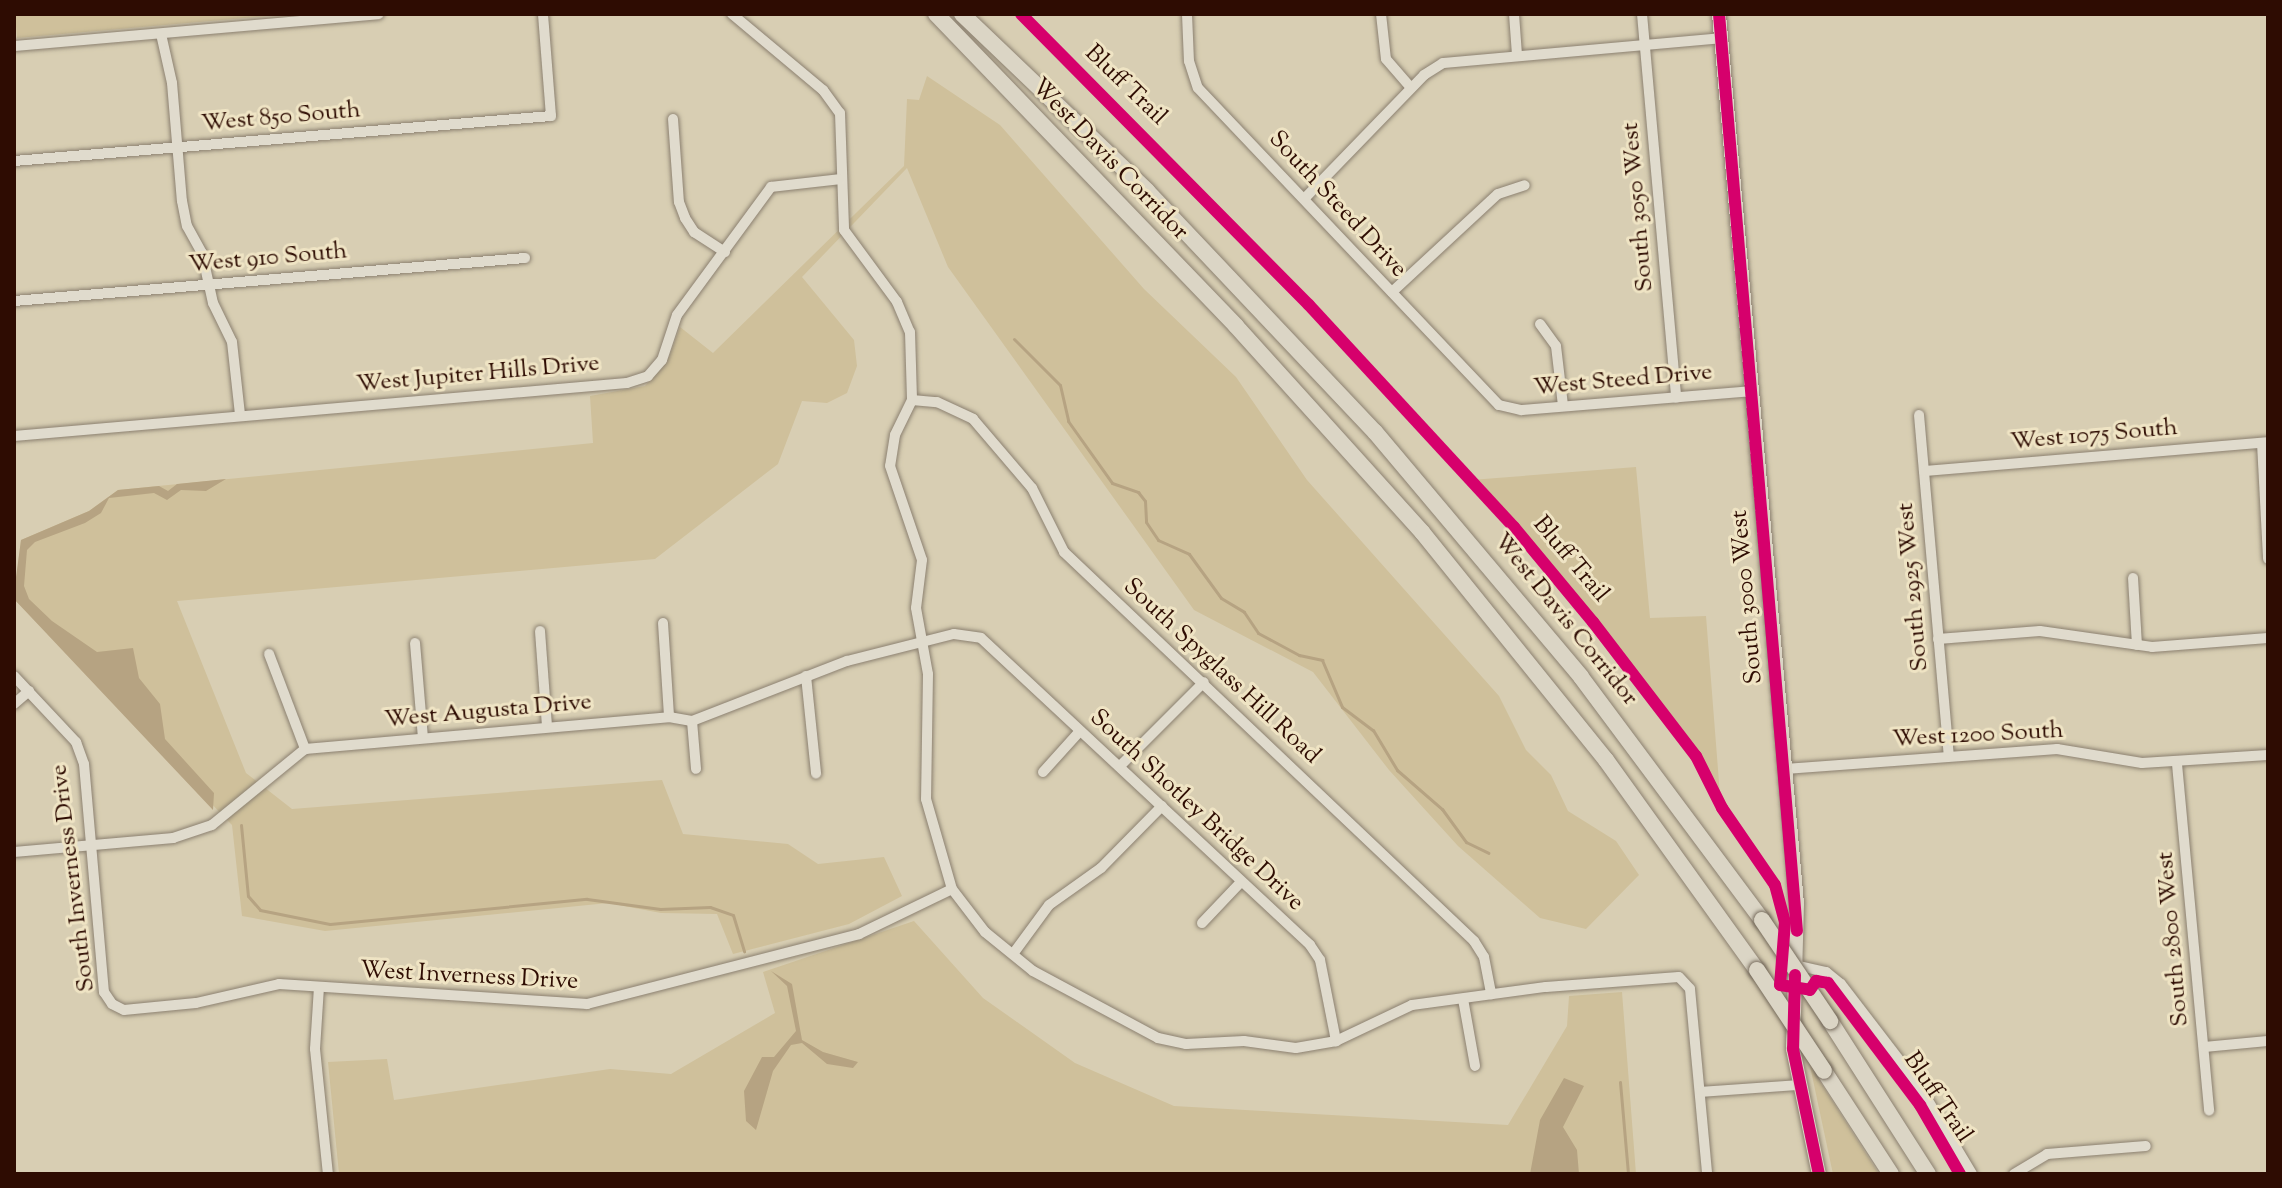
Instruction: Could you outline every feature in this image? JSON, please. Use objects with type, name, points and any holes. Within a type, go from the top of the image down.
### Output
[{"type":"highway","name":"West Davis Corridor","points":[[936,14],[1301,396],[1469,588],[1606,760],[1757,970],[1891,1174]]},
{"type":"highway","name":"West Davis Corridor","points":[[962,14],[1147,191],[1394,452],[1581,677],[1762,920],[1928,1174]]},
{"type":"main road","name":"South 3000 West","points":[[1719,14],[1797,904],[1792,1032],[1799,1085],[1819,1174]]},
{"type":"street","points":[[14,46],[379,14]]},
{"type":"street","name":"West 850 South","points":[[14,161],[551,116],[543,14]]},
{"type":"street","points":[[732,14],[833,101],[845,136],[840,213],[851,246],[897,302],[910,332],[912,400],[895,435],[890,466],[922,560],[916,608],[928,674],[926,799],[952,889],[985,932],[1033,971],[1158,1038],[1296,1048],[1336,1041],[1412,1005],[1491,994],[1683,979],[1690,989],[1707,1174]]},
{"type":"street","name":"South Steed Drive","points":[[1187,14],[1189,61],[1198,88],[1499,405]]},
{"type":"street","points":[[1381,14],[1386,59],[1411,88]]},
{"type":"street","points":[[1514,14],[1517,55]]},
{"type":"street","name":"South 3050 West","points":[[1642,14],[1676,397]]},
{"type":"street","points":[[161,34],[172,83],[176,147],[187,226],[202,253],[232,342],[240,415]]},
{"type":"street","points":[[1304,199],[1411,88],[1443,63],[1721,38]]},
{"type":"street","points":[[673,119],[679,202],[685,218],[694,232],[725,252]]},
{"type":"street","name":"West Jupiter Hills Drive","points":[[14,436],[627,383],[648,376],[662,360],[677,315],[771,187],[841,179]]},
{"type":"street","points":[[1392,292],[1498,194],[1525,185]]},
{"type":"street","name":"West 910 South","points":[[14,301],[525,258]]},
{"type":"street","points":[[1540,324],[1556,346],[1563,406]]},
{"type":"street","name":"West Steed Drive","points":[[1499,405],[1521,410],[1751,391]]},
{"type":"street","name":"South Spyglass Hill Road","points":[[912,400],[950,406],[973,419],[1032,488],[1064,552],[1474,941],[1484,957],[1491,994]]},
{"type":"street","name":"South 2925 West","points":[[1919,415],[1949,755]]},
{"type":"street","points":[[2265,442],[2268,559]]},
{"type":"street","name":"West 1075 South","points":[[1924,471],[2265,442]]},
{"type":"street","points":[[2133,578],[2137,645]]},
{"type":"street","points":[[663,623],[669,717]]},
{"type":"street","points":[[540,631],[547,727]]},
{"type":"street","points":[[1938,639],[2040,631],[2137,645],[2268,638]]},
{"type":"street","name":"South Shotley Bridge Drive","points":[[924,640],[954,634],[981,638],[1121,765],[1240,883],[1310,945],[1320,960],[1336,1041]]},
{"type":"street","points":[[696,769],[692,721],[806,676],[924,640]]},
{"type":"street","points":[[415,643],[423,738]]},
{"type":"street","points":[[14,852],[173,838],[212,825],[305,749],[269,654]]},
{"type":"street","name":"South Inverness Drive","points":[[14,676],[76,742],[84,764],[104,992],[112,1004]]},
{"type":"street","points":[[806,676],[816,773]]},
{"type":"street","points":[[1121,765],[1204,682]]},
{"type":"street","points":[[14,704],[29,691]]},
{"type":"street","name":"West Augusta Drive","points":[[305,749],[669,717],[692,721]]},
{"type":"street","points":[[1043,772],[1080,731]]},
{"type":"street","name":"West 1200 South","points":[[1785,769],[2057,749],[2177,764],[2268,755]]},
{"type":"street","name":"South 2800 West","points":[[2177,764],[2209,1111]]},
{"type":"street","points":[[1013,954],[1049,905],[1101,868],[1162,806]]},
{"type":"street","points":[[1202,923],[1240,883]]},
{"type":"street","name":"West Inverness Drive","points":[[112,1004],[124,1010],[196,1003],[279,984],[587,1004],[859,934],[952,889]]},
{"type":"street","points":[[1795,965],[1820,969],[1837,979],[1920,1087],[1972,1174]]},
{"type":"street","points":[[319,987],[315,1049],[328,1174]]},
{"type":"street","points":[[1463,999],[1475,1066]]},
{"type":"street","points":[[2204,1047],[2268,1041]]},
{"type":"street","points":[[1701,1092],[1799,1085]]},
{"type":"street","points":[[2014,1174],[2047,1154],[2146,1146]]},
{"type":"shaded area","points":[[15,14],[291,14],[17,38]]},
{"type":"shaded area","points":[[927,76],[1000,125],[1144,289],[1236,377],[1307,480],[1499,696],[1526,750],[1551,775],[1568,811],[1616,841],[1639,875],[1586,929],[1540,918],[1458,846],[1389,770],[1313,672],[1194,610],[948,267],[907,168],[802,277],[854,340],[857,366],[847,393],[827,403],[802,401],[778,464],[655,559],[177,601],[246,773],[292,809],[662,780],[683,834],[788,844],[818,864],[884,857],[902,896],[849,924],[733,954],[717,914],[661,913],[608,903],[325,931],[242,916],[232,825],[14,599],[21,540],[89,511],[118,490],[593,443],[590,396],[645,386],[669,357],[680,327],[713,353],[904,166],[907,99],[919,100]]},
{"type":"shaded area","points":[[1636,467],[1650,618],[1706,616],[1720,795],[1686,734],[1587,607],[1471,480]]},
{"type":"shaded area","points":[[226,479],[206,491],[181,490],[167,500],[154,493],[109,498],[101,513],[85,523],[35,542],[27,550],[24,586],[29,599],[52,621],[97,652],[133,648],[139,678],[160,704],[165,739],[214,793],[213,810],[14,599],[14,592],[21,540],[89,511],[118,490],[159,486],[168,491],[177,484]]},
{"type":"shaded area","points":[[914,921],[983,998],[1075,1063],[1174,1106],[1508,1125],[1567,1026],[1569,996],[1622,992],[1636,1174],[339,1174],[328,1062],[387,1059],[394,1100],[610,1069],[671,1074],[775,1013],[763,972]]},
{"type":"shaded area","points":[[771,971],[792,984],[802,1040],[823,1052],[858,1062],[853,1068],[827,1064],[802,1043],[791,1045],[773,1071],[756,1130],[746,1121],[744,1091],[762,1057],[774,1057],[796,1031],[787,986]]},
{"type":"shaded area","points":[[1810,1066],[1879,1174],[1833,1174]]},
{"type":"shaded area","points":[[1564,1078],[1584,1086],[1563,1127],[1577,1150],[1579,1174],[1530,1174],[1540,1120]]},
{"type":"waterway","points":[[1014,339],[1060,385],[1068,421],[1112,483],[1138,492],[1145,501],[1146,522],[1158,540],[1189,554],[1221,598],[1244,612],[1258,633],[1299,655],[1322,660],[1342,707],[1373,730],[1397,770],[1442,809],[1466,842],[1489,853]]},
{"type":"waterway","points":[[241,825],[248,896],[260,910],[330,924],[587,899],[660,909],[710,907],[733,915],[744,951]]},
{"type":"waterway","points":[[1620,1082],[1628,1174]]},
{"type":"cycle path","name":"Bluff Trail","points":[[1021,14],[1309,305],[1514,527],[1593,622],[1696,756],[1722,808],[1775,885],[1785,922],[1780,985],[1810,990],[1816,981],[1828,983],[1920,1105],[1960,1174]]},
{"type":"cycle path","points":[[1719,14],[1797,931]]},
{"type":"cycle path","points":[[1795,975],[1793,1049],[1819,1174]]}]
